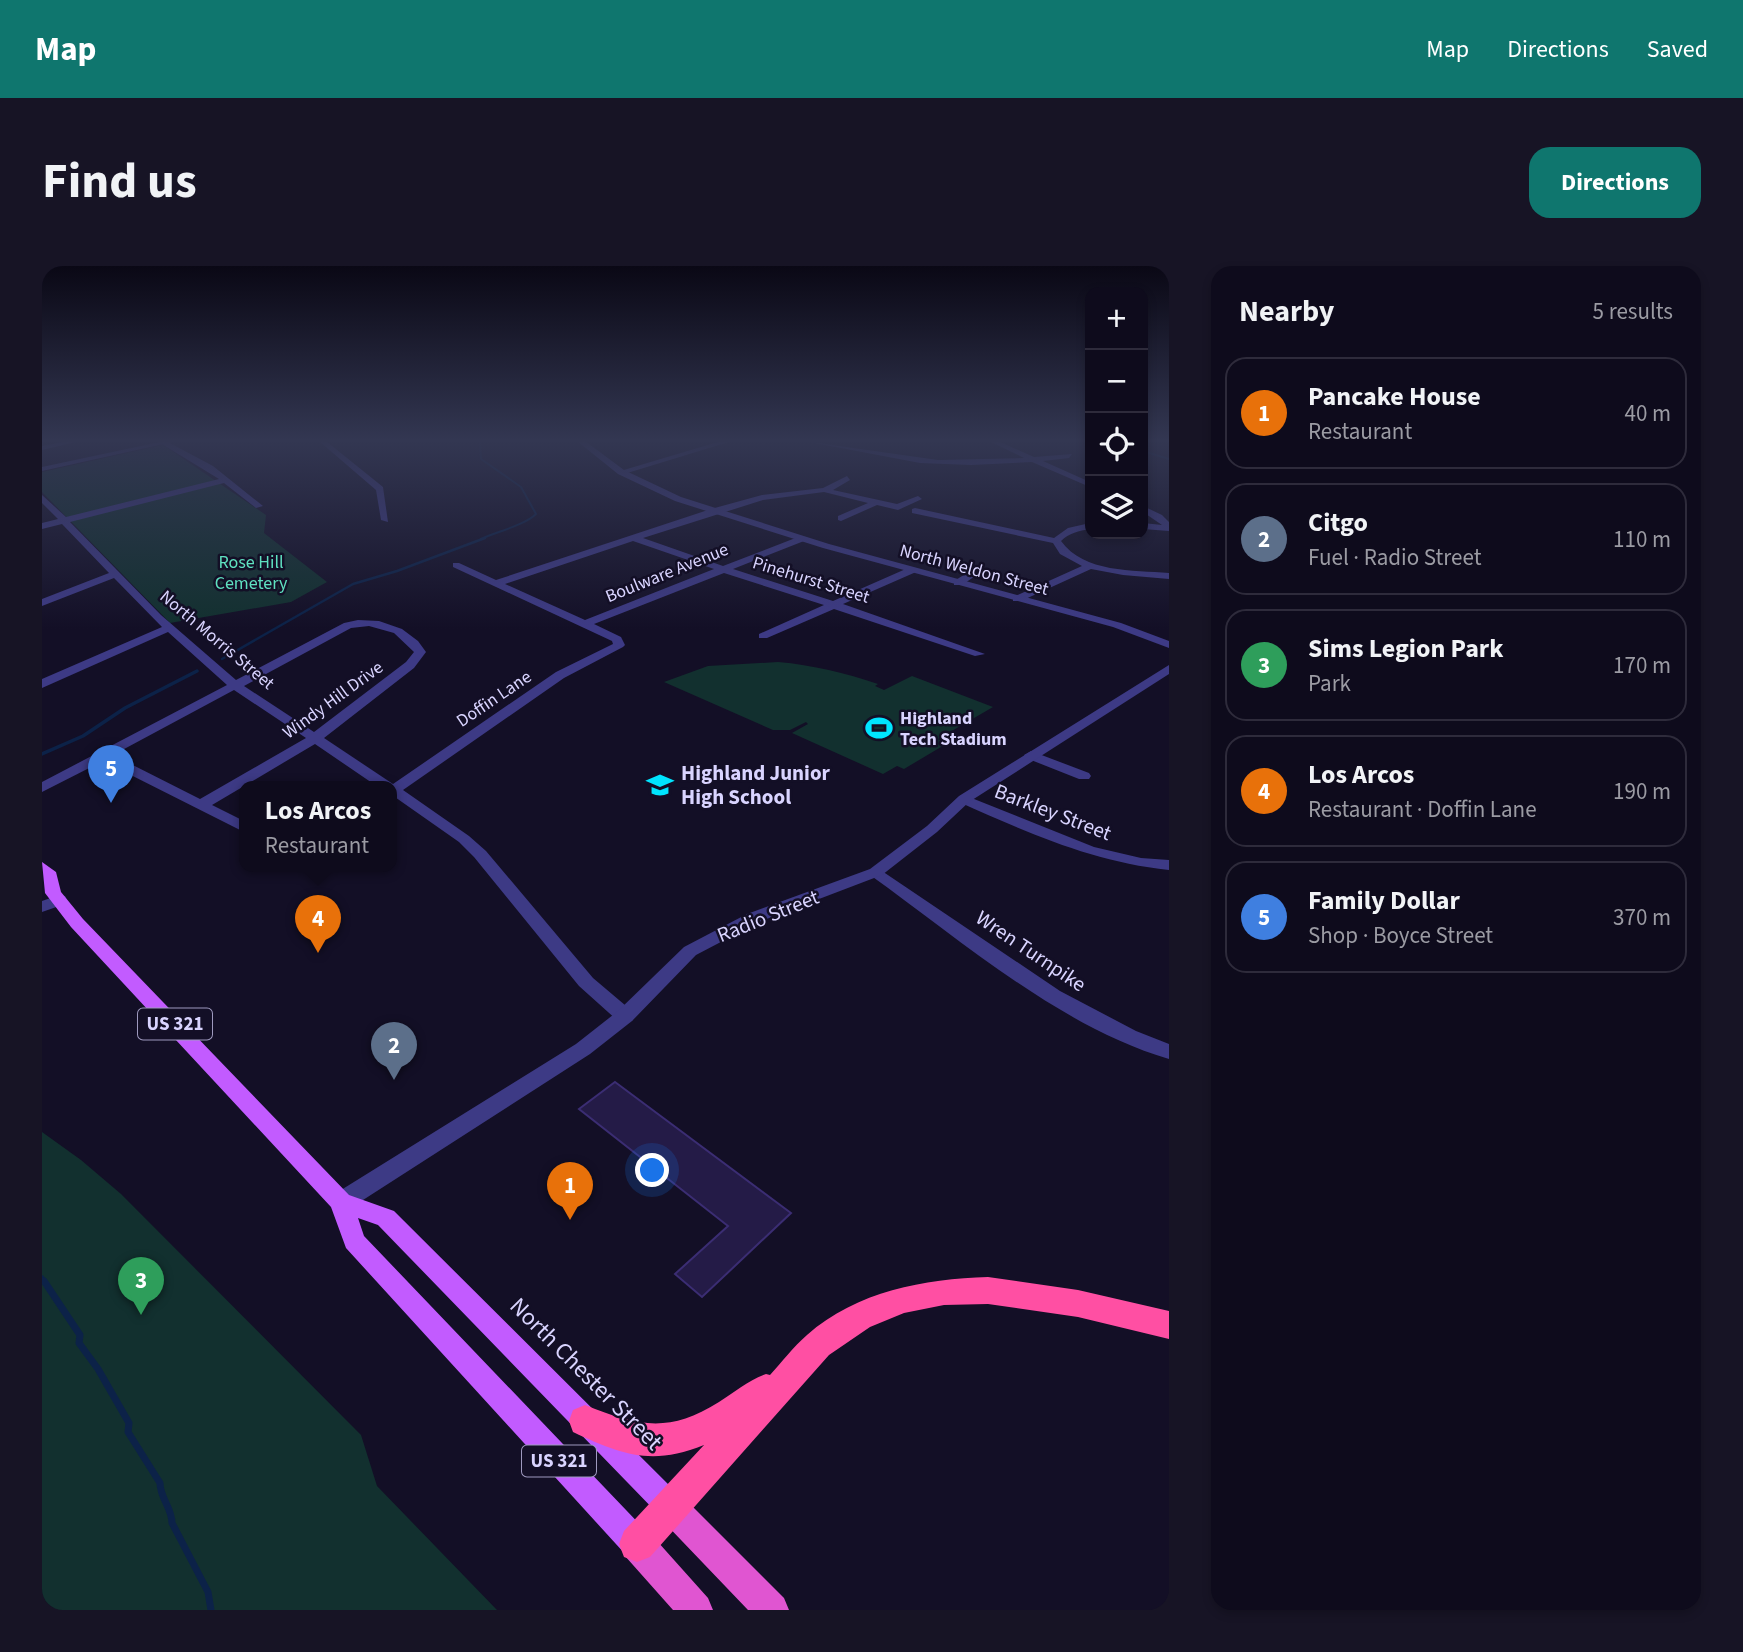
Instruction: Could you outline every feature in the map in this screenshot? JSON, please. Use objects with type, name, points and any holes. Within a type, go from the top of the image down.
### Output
[{"type":"highway","points":[[637,1544],[835,1331],[874,1308],[914,1295],[962,1288],[1037,1295],[1169,1325]]},
{"type":"highway","points":[[585,1422],[629,1440],[658,1442],[684,1438],[707,1430],[802,1364]]},
{"type":"highway","name":"North Chester Street","points":[[670,1506],[772,1610]]},
{"type":"highway","name":"North Chester Street","points":[[637,1544],[696,1610]]},
{"type":"main road","name":"North Chester Street","points":[[42,867],[50,875],[49,897],[77,923],[341,1202],[354,1241],[637,1544]]},
{"type":"main road","name":"North Chester Street","points":[[341,1202],[386,1218],[670,1506]]},
{"type":"street","name":"North Morris Street","points":[[48,504],[168,628],[236,686],[379,781]]},
{"type":"street","points":[[42,526],[130,504]]},
{"type":"street","points":[[382,504],[385,520]]},
{"type":"street","name":"North Weldon Street","points":[[693,504],[801,539],[1117,625],[1169,645]]},
{"type":"street","points":[[496,583],[741,504]]},
{"type":"street","points":[[841,518],[872,504]]},
{"type":"street","points":[[884,504],[898,507],[906,504]]},
{"type":"street","points":[[915,511],[1056,541],[1062,552],[1090,566],[1169,576]]},
{"type":"street","points":[[1148,512],[1169,528]]},
{"type":"street","points":[[1148,526],[1169,528]]},
{"type":"street","points":[[1056,541],[1065,532],[1085,527]]},
{"type":"street","name":"Pinehurst Street","points":[[632,537],[721,570],[899,625],[979,654]]},
{"type":"street","name":"Boulware Avenue","points":[[584,624],[801,539]]},
{"type":"street","points":[[456,565],[584,624]]},
{"type":"street","points":[[1017,599],[1090,566]]},
{"type":"street","points":[[763,636],[912,570]]},
{"type":"street","points":[[958,583],[976,572]]},
{"type":"street","points":[[42,603],[116,574]]},
{"type":"street","name":"Windy Hill Drive","points":[[236,686],[333,632],[361,622],[396,630],[420,652],[418,657],[314,739],[242,781]]},
{"type":"street","name":"Doffin Lane","points":[[397,785],[560,675],[620,645],[617,639],[584,624]]},
{"type":"street","points":[[42,684],[168,628]]},
{"type":"street","name":"Radio Street","points":[[341,1202],[583,1049],[625,1016],[690,951],[722,932],[876,872],[932,830],[964,799],[1169,669]]},
{"type":"street","points":[[42,788],[236,686]]},
{"type":"street","points":[[1031,755],[1084,776]]},
{"type":"street","points":[[104,756],[239,824]]},
{"type":"street","name":"Windy Hill Drive","points":[[201,805],[239,783]]},
{"type":"street","name":"North Morris Street","points":[[397,793],[464,839],[586,982],[625,1016]]},
{"type":"street","name":"Barkley Street","points":[[964,799],[1039,833],[1101,856],[1169,864]]},
{"type":"street","name":"Wren Turnpike","points":[[876,872],[1086,1016],[1169,1052]]},
{"type":"green space","name":"Rose Hill Cemetery","points":[[53,504],[249,504],[266,515],[264,533],[327,582],[291,602],[170,623]]},
{"type":"green space","points":[[778,662],[841,673],[878,684],[875,686],[884,690],[912,676],[993,707],[938,739],[946,744],[904,769],[897,766],[883,774],[792,733],[808,724],[806,722],[790,730],[773,730],[664,682],[708,666]]},
{"type":"green space","points":[[42,1132],[121,1194],[361,1435],[377,1486],[497,1610],[42,1610]]},
{"type":"building","points":[[615,1082],[791,1213],[702,1297],[675,1274],[728,1226],[579,1109]]},
{"type":"waterway","points":[[481,539],[531,518],[536,514],[530,504]]},
{"type":"waterway","points":[[222,659],[353,584],[397,571],[485,538]]},
{"type":"waterway","points":[[42,754],[83,736],[125,708],[197,671]]},
{"type":"waterway","points":[[42,1278],[45,1283]]},
{"type":"waterway","points":[[44,1281],[80,1335],[79,1343],[98,1369],[129,1423],[128,1432],[160,1483],[172,1523],[208,1592],[211,1610]]},
{"type":"place","name":"Highland Tech Stadium","points":[[879,728]]},
{"type":"place","name":"Highland Junior High School","points":[[660,785]]},
{"type":"place","name":"Family Dollar","points":[[111,803]]},
{"type":"place","name":"Los Arcos","points":[[318,953]]},
{"type":"place","name":"Citgo","points":[[394,1080]]},
{"type":"place","name":"Pancake House","points":[[570,1220]]},
{"type":"place","name":"Sims Legion Park","points":[[141,1315]]}]
